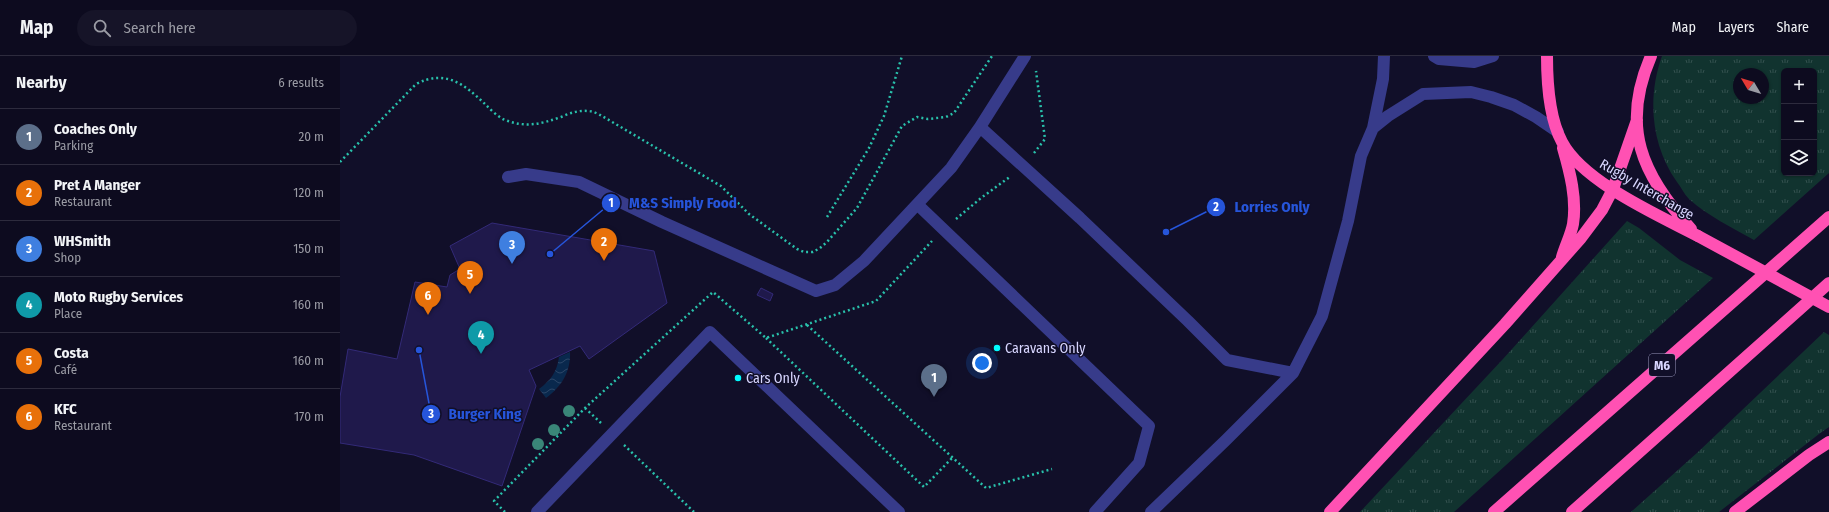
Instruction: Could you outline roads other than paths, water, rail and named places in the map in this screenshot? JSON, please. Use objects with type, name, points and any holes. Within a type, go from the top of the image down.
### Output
[{"type":"highway","name":"Rugby Interchange","points":[[1547,56],[1551,104],[1560,137],[1577,162],[1593,177],[1613,190],[1829,307]]},
{"type":"highway","name":"Rugby Interchange","points":[[1651,56],[1641,82],[1636,102],[1641,151],[1653,179],[1675,211],[1698,236]]},
{"type":"highway","points":[[1330,512],[1499,330],[1581,238],[1602,210],[1613,190],[1637,120]]},
{"type":"highway","points":[[1560,137],[1570,172],[1573,225],[1560,262]]},
{"type":"highway","name":"M6","points":[[1494,512],[1829,217]]},
{"type":"highway","points":[[1572,512],[1829,283]]},
{"type":"highway","points":[[1735,512],[1808,455],[1829,442]]},
{"type":"lane","points":[[508,177],[526,174],[579,182],[662,222],[816,291],[835,285],[864,261],[951,168],[980,127],[1025,56]]},
{"type":"lane","points":[[1151,512],[1293,373],[1322,316],[1348,221],[1361,156],[1373,128],[1383,79],[1384,56]]},
{"type":"lane","points":[[1434,56],[1439,59],[1474,62],[1493,56]]},
{"type":"lane","points":[[1373,128],[1388,116],[1423,94],[1471,92],[1514,105],[1536,116],[1560,137]]},
{"type":"lane","points":[[980,127],[1080,218],[1227,360],[1293,373]]},
{"type":"lane","points":[[918,205],[1149,426],[1139,463],[1095,512]]},
{"type":"lane","points":[[537,512],[710,332],[899,512]]},
{"type":"water","points":[[570,352],[569,366],[564,378],[556,389],[546,398],[539,389],[553,375],[557,367],[559,357]]},
{"type":"place","name":"Lorries Only","points":[[1166,232]]},
{"type":"place","name":"M&S Simply Food","points":[[550,254]]},
{"type":"place","name":"Pret A Manger","points":[[604,261]]},
{"type":"place","name":"WHSmith","points":[[512,264]]},
{"type":"place","name":"Costa","points":[[470,294]]},
{"type":"place","name":"KFC","points":[[428,315]]},
{"type":"place","name":"Caravans Only","points":[[997,348]]},
{"type":"place","name":"Burger King","points":[[419,350]]},
{"type":"place","name":"Moto Rugby Services","points":[[481,354]]},
{"type":"place","name":"Cars Only","points":[[738,378]]},
{"type":"place","name":"Coaches Only","points":[[934,397]]}]
